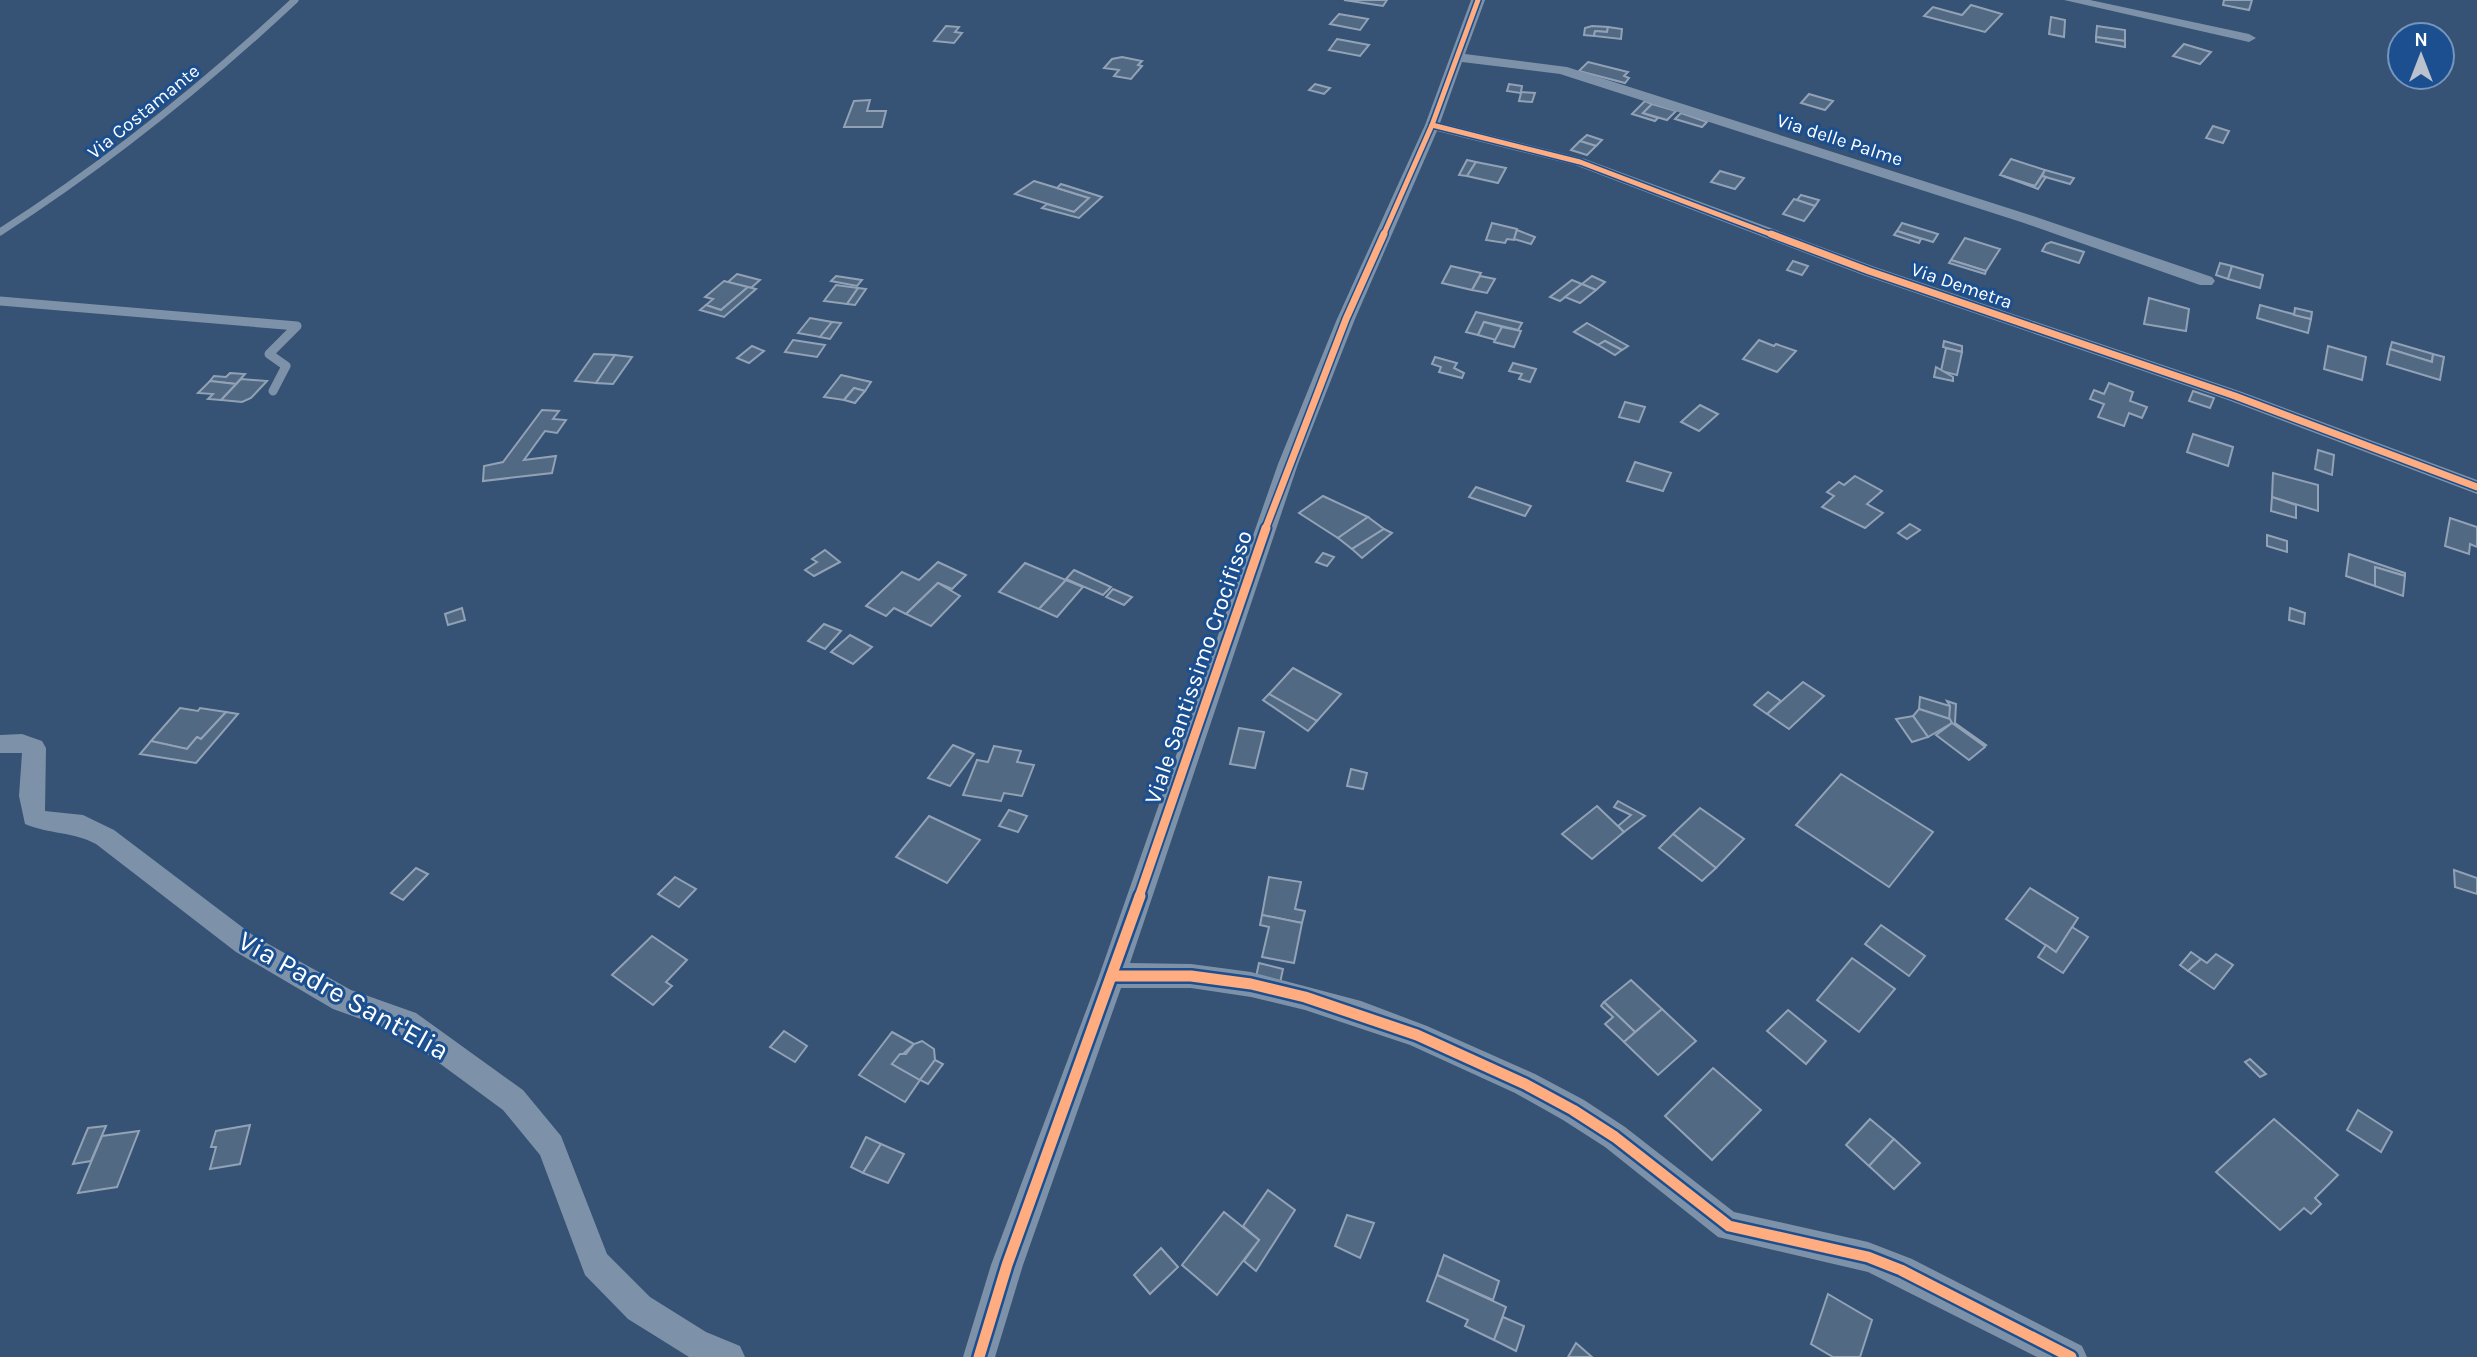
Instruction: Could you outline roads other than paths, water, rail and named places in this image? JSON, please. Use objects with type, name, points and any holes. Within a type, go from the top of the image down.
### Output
[{"type":"street","name":"Viale Santissimo Crocifisso","points":[[979,1357],[1006,1265],[1112,976],[1288,464],[1346,318],[1432,125],[1478,0]]},
{"type":"street","points":[[2071,0],[2249,38]]},
{"type":"street","name":"Via delle Palme","points":[[1457,57],[1562,70],[2014,215],[2206,281]]},
{"type":"street","name":"Via Demetra","points":[[1432,125],[1580,162],[1882,275],[2235,396],[2477,487]]},
{"type":"street","name":"Via Padre Sant'Elia","points":[[0,744],[22,743],[34,748],[31,796],[34,817],[83,825],[105,837],[245,944],[343,1000],[406,1023],[513,1100],[551,1146],[596,1264],[639,1308],[696,1344],[729,1357]]},
{"type":"street","points":[[1112,976],[1204,977],[1339,1008],[1413,1035],[1549,1097],[1615,1138],[1714,1217],[1730,1226],[1868,1257],[1901,1270],[2071,1357]]},
{"type":"lane","name":"Via Costamante","points":[[0,232],[63,193],[139,138],[295,0]]},
{"type":"lane","points":[[0,301],[297,326],[269,354],[286,366],[273,391]]}]
